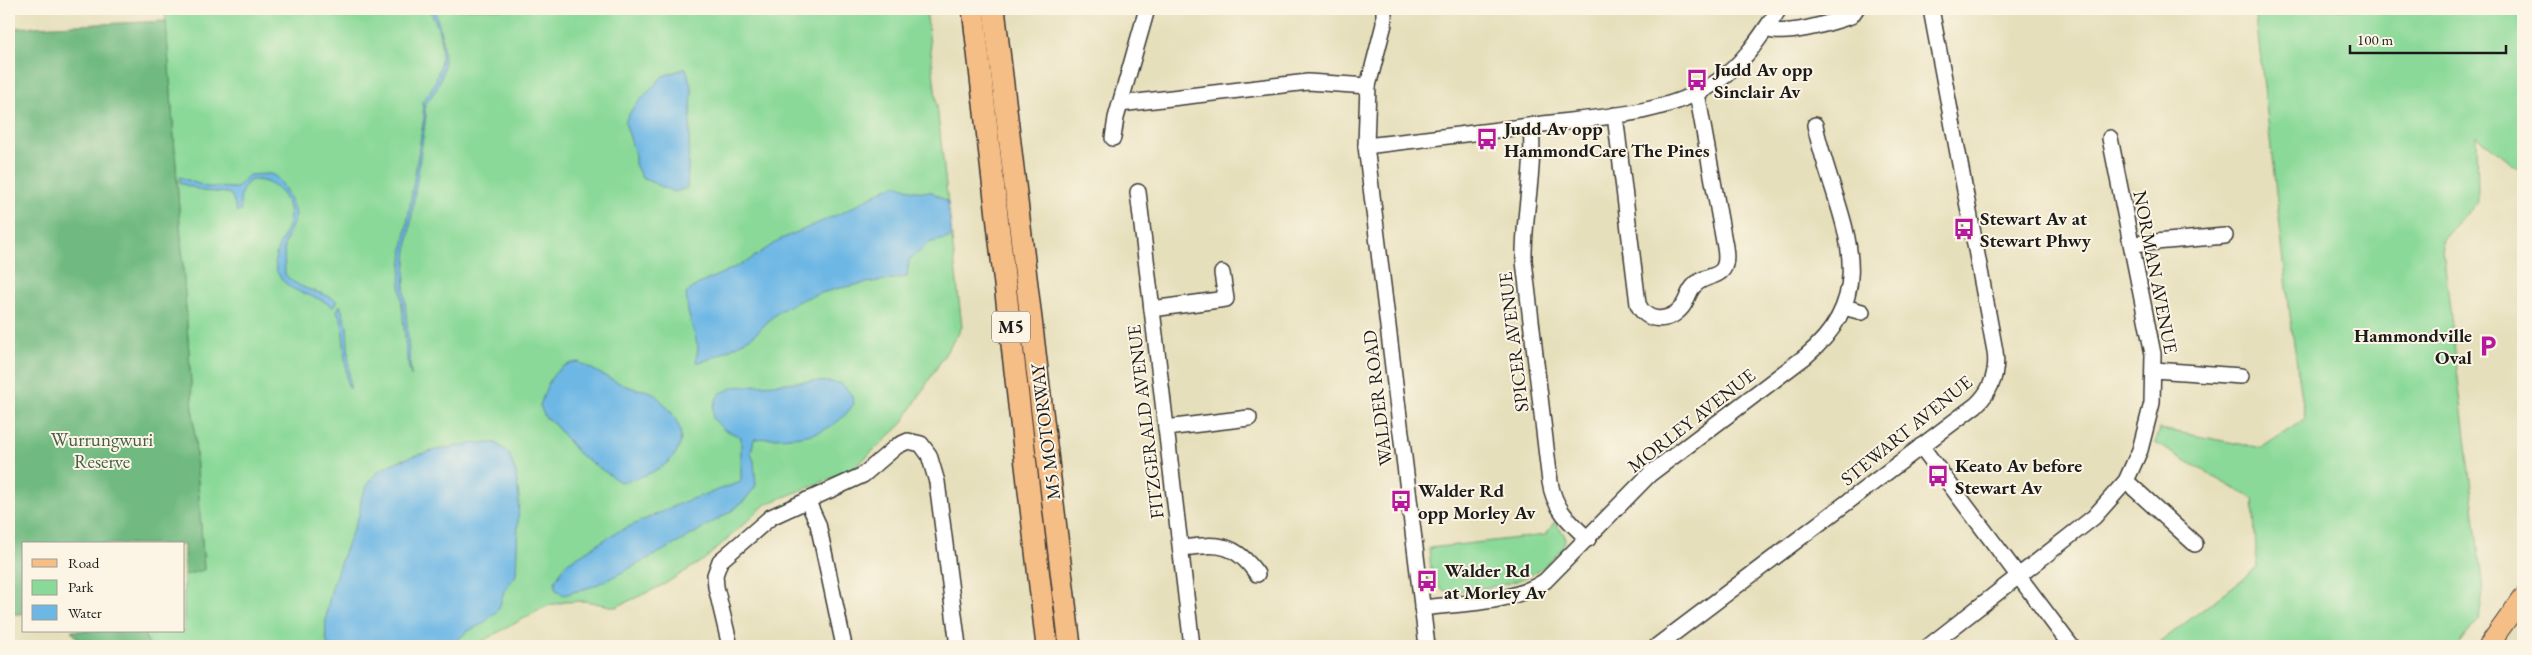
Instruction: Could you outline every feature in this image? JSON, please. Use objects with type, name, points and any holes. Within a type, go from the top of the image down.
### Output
[{"type":"highway","name":"M5 MOTORWAY","points":[[973,9],[1047,646]]},
{"type":"highway","name":"M5 MOTORWAY","points":[[994,9],[1070,646]]},
{"type":"main road","points":[[2488,646],[2523,597]]},
{"type":"street","points":[[1113,138],[1120,104],[1147,9]]},
{"type":"street","name":"WALDER ROAD","points":[[1384,9],[1384,24],[1368,86],[1366,146],[1427,646]]},
{"type":"street","points":[[1366,146],[1615,115],[1653,108],[1697,93],[1722,78],[1738,65],[1779,9]]},
{"type":"street","points":[[1830,22],[1839,9]]},
{"type":"street","points":[[1766,29],[1779,33],[1830,22],[1851,16],[1856,9]]},
{"type":"street","name":"STEWART AVENUE","points":[[1657,646],[1981,400],[1990,388],[1996,365],[1931,9]]},
{"type":"street","points":[[1120,104],[1308,82],[1368,86]]},
{"type":"street","points":[[1615,115],[1638,304],[1644,315],[1662,319],[1680,309],[1693,286],[1715,276],[1726,262],[1725,247],[1697,93]]},
{"type":"street","name":"MORLEY AVENUE","points":[[1422,608],[1498,598],[1529,590],[1554,574],[1650,474],[1815,349],[1831,331],[1844,306],[1851,277],[1849,244],[1820,150],[1815,125]]},
{"type":"street","name":"SPICER AVENUE","points":[[1531,126],[1532,155],[1525,222],[1524,261],[1550,482],[1553,498],[1561,513],[1588,539]]},
{"type":"street","name":"NORMAN AVENUE","points":[[1929,646],[2094,517],[2126,481],[2140,450],[2150,420],[2154,370],[2148,317],[2110,138]]},
{"type":"street","name":"FITZGERALD AVENUE","points":[[1138,192],[1192,646]]},
{"type":"street","points":[[2132,244],[2225,236]]},
{"type":"street","points":[[1152,310],[1226,299],[1222,273]]},
{"type":"street","points":[[1844,306],[1862,312]]},
{"type":"street","points":[[2154,370],[2241,376]]},
{"type":"street","points":[[1166,428],[1250,418]]},
{"type":"street","points":[[730,646],[716,587],[715,575],[720,561],[771,517],[863,475],[897,446],[908,441],[921,444],[929,455],[937,482],[958,646]]},
{"type":"street","points":[[1921,446],[2071,646]]},
{"type":"street","points":[[2126,481],[2195,544]]},
{"type":"street","points":[[808,500],[818,524],[844,646]]},
{"type":"street","points":[[1181,548],[1212,545],[1229,548],[1245,558],[1256,574]]},
{"type":"green space","points":[[165,9],[926,9],[962,327],[901,425],[851,471],[766,504],[705,559],[663,585],[616,607],[585,601],[565,602],[547,606],[473,646],[150,646],[143,632],[185,632],[185,575],[204,569]]},
{"type":"green space","points":[[2255,9],[2523,9],[2523,169],[2516,167],[2477,136],[2478,202],[2442,241],[2483,591],[2479,618],[2457,646],[2162,646],[2159,643],[2257,568],[2253,499],[2155,443],[2160,429],[2261,448],[2305,419],[2291,323]]},
{"type":"green space","name":"Wurrungwuri Reserve","points":[[166,21],[204,570],[185,575],[185,542],[22,542],[22,614],[9,614],[9,28]]},
{"type":"green space","points":[[1554,522],[1564,534],[1564,543],[1556,555],[1534,573],[1508,583],[1452,592],[1444,591],[1435,583],[1431,569],[1429,548],[1546,535]]},
{"type":"green space","points":[[72,632],[143,632],[150,646],[85,646]]},
{"type":"water","points":[[428,9],[434,9],[435,11],[441,37],[444,61],[439,83],[424,105],[426,116],[407,249],[404,288],[411,376],[407,360],[400,284],[403,249],[424,117],[422,102],[435,81],[441,57],[439,32],[435,20]]},
{"type":"water","points":[[686,68],[692,90],[687,188],[674,192],[642,178],[635,164],[635,154],[625,122],[632,109],[663,76]]},
{"type":"water","points":[[270,174],[279,180],[289,197],[296,215],[284,246],[285,274],[297,284],[337,301],[332,307],[326,302],[291,288],[280,277],[276,269],[276,256],[287,229],[290,214],[285,198],[274,186],[267,182],[251,180],[242,190],[240,198],[241,211],[237,212],[232,196],[228,193],[203,191],[180,183],[180,177],[206,187],[237,188],[249,175]]},
{"type":"water","points":[[899,185],[914,191],[932,192],[948,202],[952,237],[929,243],[909,260],[907,277],[839,288],[790,305],[770,319],[757,333],[708,360],[696,362],[698,347],[688,312],[686,293],[697,285],[748,261],[779,240],[846,211],[886,188]]},
{"type":"water","points":[[340,305],[347,326],[350,389],[347,383],[342,322],[337,311]]},
{"type":"water","points":[[578,362],[623,385],[651,392],[662,401],[679,426],[681,439],[678,450],[670,460],[648,474],[620,482],[579,454],[554,424],[545,417],[540,406],[545,390],[557,371],[569,364]]},
{"type":"water","points":[[812,381],[841,383],[851,394],[854,404],[833,425],[821,431],[797,437],[754,439],[751,453],[754,461],[756,486],[745,500],[733,510],[683,540],[594,586],[564,595],[555,589],[555,581],[566,564],[615,533],[683,502],[741,482],[741,437],[723,429],[713,419],[713,407],[719,394],[734,387]]},
{"type":"water","points":[[476,443],[496,443],[509,453],[516,474],[519,497],[516,575],[504,591],[499,609],[484,623],[468,631],[450,646],[328,646],[326,615],[334,580],[360,513],[362,496],[372,479],[382,469],[402,460],[441,449]]},
{"type":"place","name":"Judd Av opp Sinclair Av","points":[[1697,80]]},
{"type":"place","name":"Judd Av opp HammondCare The Pines","points":[[1487,139]]},
{"type":"place","name":"Stewart Av at Stewart Phwy","points":[[1964,229]]},
{"type":"place","name":"Hammondville Oval","points":[[2488,346]]},
{"type":"place","name":"Keato Av before Stewart Av","points":[[1938,476]]},
{"type":"place","name":"Walder Rd opp Morley Av","points":[[1401,501]]},
{"type":"place","name":"Walder Rd at Morley Av","points":[[1427,581]]}]
